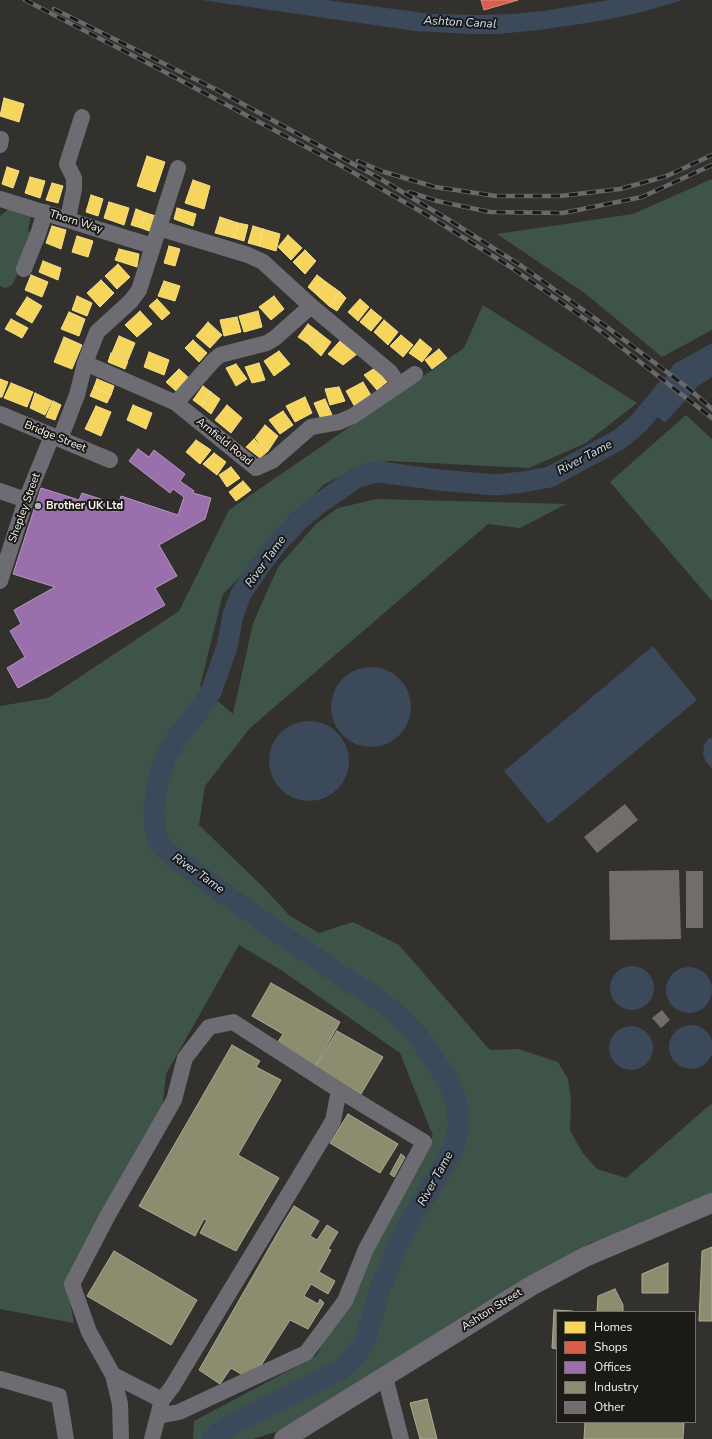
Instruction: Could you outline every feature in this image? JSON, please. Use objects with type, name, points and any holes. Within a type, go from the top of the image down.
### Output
[{"type":"main road","name":"Ashton Street","points":[[284,1439],[531,1286],[585,1257],[712,1203]]},
{"type":"street","points":[[68,219],[74,189],[74,178],[67,164],[82,117]]},
{"type":"street","points":[[0,139],[0,145]]},
{"type":"street","points":[[56,438],[77,395],[85,363],[97,332],[131,301],[139,290],[178,168]]},
{"type":"street","name":"Thorn Way","points":[[0,199],[152,246]]},
{"type":"street","points":[[24,269],[45,212]]},
{"type":"street","points":[[159,228],[248,255],[263,262],[311,306],[390,372],[399,385]]},
{"type":"street","points":[[176,403],[220,355],[267,343],[275,338],[311,306]]},
{"type":"street","name":"Arnfield Road","points":[[85,363],[176,403],[256,468],[272,461],[311,428],[339,422],[353,416],[415,374]]},
{"type":"street","name":"Bridge Street","points":[[0,414],[110,460]]},
{"type":"street","name":"Shepley Street","points":[[0,581],[26,500],[56,438]]},
{"type":"street","points":[[0,491],[26,500]]},
{"type":"street","points":[[121,1439],[120,1404],[113,1375],[89,1332],[72,1284],[108,1215],[174,1100],[185,1058],[209,1027],[233,1022],[424,1142],[366,1249],[344,1301],[306,1353],[179,1412],[158,1416]]},
{"type":"street","points":[[152,1439],[162,1400],[172,1387],[333,1121],[339,1090]]},
{"type":"street","points":[[113,1375],[162,1400]]},
{"type":"street","points":[[385,1377],[402,1439]]},
{"type":"street","points":[[0,1379],[59,1396],[66,1439]]},
{"type":"green space","points":[[712,179],[712,330],[662,357],[586,294],[497,234],[633,214]]},
{"type":"green space","points":[[10,208],[31,215],[28,230],[33,236],[25,260],[12,285],[5,288],[0,286],[0,216]]},
{"type":"green space","points":[[483,305],[637,403],[586,443],[529,468],[390,461],[365,464],[323,485],[247,570],[223,594],[200,686],[233,714],[253,623],[278,567],[316,524],[338,508],[377,499],[566,504],[520,528],[488,524],[250,728],[205,786],[199,825],[263,887],[290,916],[319,933],[353,922],[399,945],[490,1050],[518,1049],[558,1062],[568,1079],[571,1100],[570,1130],[582,1152],[597,1169],[626,1178],[712,1103],[712,1197],[604,1249],[592,1242],[491,1299],[285,1429],[253,1439],[193,1439],[194,1421],[316,1356],[433,1136],[400,1053],[281,970],[239,945],[166,1074],[162,1110],[67,1285],[74,1323],[0,1309],[0,706],[48,698],[179,611],[229,510],[464,348]]},
{"type":"green space","points":[[686,415],[712,439],[712,601],[610,482]]},
{"type":"water","name":"Ashton Canal","points":[[201,0],[326,0],[432,14],[478,15],[544,11],[609,0],[683,0],[642,12],[600,21],[539,30],[498,34],[472,34],[415,31]]},
{"type":"water","points":[[712,343],[712,377],[698,386],[665,423],[645,407],[674,364]]},
{"type":"water","points":[[653,646],[697,700],[548,824],[504,771]]},
{"type":"water","points":[[371,667],[386,670],[399,679],[408,692],[411,707],[408,722],[399,735],[386,744],[371,747],[356,744],[343,735],[334,722],[331,707],[334,692],[343,679],[356,670]]},
{"type":"water","points":[[309,721],[324,724],[337,733],[346,746],[349,761],[346,776],[337,789],[324,798],[309,801],[294,798],[281,789],[272,776],[269,761],[272,746],[281,733],[294,724]]},
{"type":"water","points":[[712,737],[712,768],[706,762],[703,755],[704,746],[708,739]]},
{"type":"water","points":[[628,966],[636,966],[648,972],[654,984],[654,992],[648,1004],[636,1010],[628,1010],[616,1004],[610,992],[610,984],[616,972]]},
{"type":"water","points":[[689,967],[702,971],[708,977],[712,990],[708,1003],[702,1009],[689,1013],[676,1009],[670,1003],[666,990],[670,977],[676,971]]},
{"type":"water","points":[[687,1025],[695,1025],[700,1026],[707,1031],[712,1038],[712,1056],[707,1063],[700,1068],[687,1069],[679,1066],[672,1059],[669,1051],[669,1043],[672,1035],[679,1028]]},
{"type":"water","points":[[627,1026],[635,1026],[640,1027],[647,1032],[652,1039],[652,1057],[647,1064],[640,1069],[627,1070],[619,1067],[612,1060],[609,1052],[609,1044],[612,1036],[619,1029]]},
{"type":"building: Homes","points":[[4,98],[24,104],[19,122],[0,116]]},
{"type":"building: Homes","points":[[147,156],[165,162],[155,192],[137,186]]},
{"type":"building: Homes","points":[[7,167],[19,171],[13,188],[2,184]]},
{"type":"building: Homes","points":[[30,177],[45,181],[40,198],[25,193]]},
{"type":"building: Homes","points":[[193,180],[210,186],[204,209],[185,203]]},
{"type":"building: Homes","points":[[52,183],[63,186],[58,203],[46,200]]},
{"type":"building: Homes","points":[[91,195],[103,199],[98,216],[86,212]]},
{"type":"building: Homes","points":[[109,202],[129,208],[124,225],[104,218]]},
{"type":"building: Homes","points":[[177,208],[196,214],[193,226],[174,219]]},
{"type":"building: Homes","points":[[136,209],[146,213],[141,228],[131,225]]},
{"type":"building: Homes","points":[[146,213],[156,216],[152,232],[141,228]]},
{"type":"building: Homes","points":[[220,217],[238,223],[234,238],[215,233]]},
{"type":"building: Homes","points":[[238,223],[248,225],[244,241],[234,238]]},
{"type":"building: Homes","points":[[52,226],[66,230],[61,249],[46,243]]},
{"type":"building: Homes","points":[[253,226],[263,229],[259,246],[248,243]]},
{"type":"building: Homes","points":[[263,229],[280,234],[276,251],[259,246]]},
{"type":"building: Homes","points":[[288,235],[302,248],[291,260],[278,247]]},
{"type":"building: Homes","points":[[77,236],[93,241],[88,257],[72,252]]},
{"type":"building: Homes","points":[[169,246],[180,249],[175,266],[164,263]]},
{"type":"building: Homes","points":[[119,249],[139,254],[137,267],[115,260]]},
{"type":"building: Homes","points":[[305,250],[316,261],[305,274],[293,262]]},
{"type":"building: Homes","points":[[43,261],[61,268],[58,280],[39,272]]},
{"type":"building: Homes","points":[[118,264],[130,277],[117,289],[105,276]]},
{"type":"building: Homes","points":[[31,275],[48,282],[42,297],[25,290]]},
{"type":"building: Homes","points":[[317,275],[326,282],[317,295],[308,287]]},
{"type":"building: Homes","points":[[101,280],[114,293],[100,307],[87,293]]},
{"type":"building: Homes","points":[[164,281],[180,286],[175,301],[158,296]]},
{"type":"building: Homes","points":[[326,282],[340,292],[329,306],[317,295]]},
{"type":"building: Homes","points":[[340,292],[346,298],[337,311],[329,306]]},
{"type":"building: Homes","points":[[77,296],[92,303],[87,316],[72,310]]},
{"type":"building: Homes","points":[[274,296],[284,309],[271,320],[259,307]]},
{"type":"building: Homes","points":[[27,297],[42,306],[32,323],[16,314]]},
{"type":"building: Homes","points":[[157,299],[170,313],[162,320],[149,306]]},
{"type":"building: Homes","points":[[360,299],[369,307],[358,321],[348,312]]},
{"type":"building: Homes","points":[[371,309],[382,318],[371,331],[360,322]]},
{"type":"building: Homes","points":[[140,311],[152,324],[137,337],[125,325]]},
{"type":"building: Homes","points":[[258,311],[262,327],[244,332],[239,316]]},
{"type":"building: Homes","points":[[69,312],[85,319],[79,336],[61,329]]},
{"type":"building: Homes","points":[[237,317],[241,332],[224,336],[220,320]]},
{"type":"building: Homes","points":[[11,319],[28,328],[22,338],[5,329]]},
{"type":"building: Homes","points":[[384,320],[398,332],[388,345],[374,332]]},
{"type":"building: Homes","points":[[208,322],[222,335],[210,348],[196,336]]},
{"type":"building: Homes","points":[[308,324],[317,331],[307,343],[298,337]]},
{"type":"building: Homes","points":[[317,331],[331,342],[321,356],[307,343]]},
{"type":"building: Homes","points":[[401,335],[413,345],[403,357],[390,346]]},
{"type":"building: Homes","points":[[119,336],[135,343],[128,360],[112,353]]},
{"type":"building: Homes","points":[[64,337],[82,345],[72,369],[54,362]]},
{"type":"building: Homes","points":[[420,339],[432,349],[422,362],[409,353]]},
{"type":"building: Homes","points":[[193,340],[207,353],[199,362],[185,348]]},
{"type":"building: Homes","points":[[340,341],[357,354],[343,365],[328,354]]},
{"type":"building: Homes","points":[[439,349],[447,358],[432,369],[425,360]]},
{"type":"building: Homes","points":[[279,351],[290,364],[274,376],[264,361]]},
{"type":"building: Homes","points":[[149,352],[169,360],[164,375],[144,367]]},
{"type":"building: Homes","points":[[111,353],[128,361],[125,369],[108,362]]},
{"type":"building: Homes","points":[[259,363],[265,380],[252,383],[245,367]]},
{"type":"building: Homes","points":[[236,364],[247,379],[236,386],[226,368]]},
{"type":"building: Homes","points":[[375,368],[387,382],[377,390],[364,375]]},
{"type":"building: Homes","points":[[179,369],[190,379],[176,391],[166,382]]},
{"type":"building: Homes","points":[[0,379],[8,382],[2,397],[0,397]]},
{"type":"building: Homes","points":[[97,379],[114,386],[111,395],[94,387]]},
{"type":"building: Homes","points":[[363,382],[372,397],[355,407],[346,391]]},
{"type":"building: Homes","points":[[11,383],[33,392],[27,407],[4,398]]},
{"type":"building: Homes","points":[[203,386],[211,392],[201,406],[193,400]]},
{"type":"building: Homes","points":[[94,387],[111,395],[107,403],[90,396]]},
{"type":"building: Homes","points":[[339,387],[345,401],[330,405],[325,389]]},
{"type":"building: Homes","points":[[211,392],[220,399],[211,414],[201,406]]},
{"type":"building: Homes","points":[[35,393],[52,401],[45,415],[30,408]]},
{"type":"building: Homes","points":[[305,397],[312,413],[295,422],[286,406]]},
{"type":"building: Homes","points":[[325,399],[332,415],[321,419],[314,403]]},
{"type":"building: Homes","points":[[53,401],[61,405],[55,420],[46,417]]},
{"type":"building: Homes","points":[[133,405],[152,413],[146,429],[127,420]]},
{"type":"building: Homes","points":[[227,405],[242,418],[231,433],[215,420]]},
{"type":"building: Homes","points":[[96,406],[111,412],[101,436],[85,429]]},
{"type":"building: Homes","points":[[283,411],[293,425],[280,434],[269,420]]},
{"type":"building: Homes","points":[[265,425],[278,436],[268,451],[255,438]]},
{"type":"building: Homes","points":[[254,439],[268,451],[260,458],[246,447]]},
{"type":"building: Homes","points":[[196,440],[211,450],[200,464],[186,452]]},
{"type":"building: Homes","points":[[214,453],[226,462],[217,475],[203,464]]},
{"type":"building: Homes","points":[[231,467],[240,478],[227,487],[219,475]]},
{"type":"building: Homes","points":[[243,481],[251,490],[236,501],[229,492]]},
{"type":"building: Shops","points":[[481,0],[518,0],[484,10]]},
{"type":"building: Offices","points":[[138,449],[149,457],[154,450],[185,474],[180,481],[194,491],[193,493],[211,498],[205,519],[159,545],[177,576],[155,588],[165,605],[18,688],[7,668],[25,657],[10,631],[21,624],[14,610],[55,587],[13,574],[41,488],[79,500],[82,493],[113,503],[110,510],[116,512],[121,496],[178,515],[184,497],[173,489],[170,493],[129,461]]},
{"type":"building: Industry","points":[[271,983],[340,1022],[314,1068],[276,1045],[283,1034],[252,1016]]},
{"type":"building: Industry","points":[[337,1031],[383,1057],[361,1094],[315,1068]]},
{"type":"building: Industry","points":[[232,1045],[260,1061],[256,1067],[281,1080],[238,1155],[279,1178],[236,1251],[200,1233],[207,1220],[204,1219],[195,1236],[139,1206]]},
{"type":"building: Industry","points":[[348,1114],[398,1144],[380,1173],[330,1143]]},
{"type":"building: Industry","points":[[401,1154],[405,1157],[394,1177],[390,1174]]},
{"type":"building: Industry","points":[[294,1206],[319,1221],[310,1236],[317,1240],[327,1225],[338,1232],[328,1249],[331,1250],[319,1272],[335,1281],[328,1294],[311,1284],[304,1296],[318,1304],[320,1299],[324,1303],[308,1329],[290,1320],[260,1367],[246,1377],[231,1368],[220,1384],[199,1370]]},
{"type":"building: Industry","points":[[712,1247],[712,1321],[699,1321],[702,1251]]},
{"type":"building: Industry","points":[[114,1251],[197,1300],[171,1345],[87,1296]]},
{"type":"building: Industry","points":[[668,1263],[668,1293],[642,1293],[642,1274]]},
{"type":"building: Industry","points":[[615,1289],[623,1305],[623,1311],[597,1311],[598,1296]]},
{"type":"building: Industry","points":[[554,1310],[573,1311],[556,1311],[556,1349],[552,1348]]},
{"type":"building: Industry","points":[[427,1399],[437,1439],[420,1439],[410,1403]]},
{"type":"building: Industry","points":[[585,1423],[684,1423],[683,1439],[584,1439]]},
{"type":"building: Other","points":[[625,804],[638,820],[597,853],[584,837]]},
{"type":"building: Other","points":[[679,870],[681,939],[610,940],[609,871]]},
{"type":"building: Other","points":[[686,871],[703,871],[703,928],[686,928]]},
{"type":"building: Other","points":[[662,1010],[670,1020],[661,1028],[652,1018]]},
{"type":"waterway","name":"River Tame","points":[[212,1439],[219,1432],[235,1423],[341,1370],[356,1355],[367,1335],[379,1291],[397,1248],[413,1216],[453,1149],[458,1132],[457,1103],[447,1079],[419,1037],[393,1011],[372,995],[295,944],[169,854],[163,848],[159,842],[155,829],[154,807],[158,779],[167,755],[176,739],[198,712],[211,692],[227,647],[233,615],[241,594],[261,564],[281,539],[313,508],[356,478],[371,473],[380,472],[439,480],[496,485],[550,477],[620,439],[639,423],[667,389]]},
{"type":"railway","points":[[25,0],[340,165],[432,218],[509,266],[585,319],[712,418]]},
{"type":"railway","points":[[54,9],[217,90],[379,178],[449,220],[523,267],[603,324],[688,388],[712,409]]},
{"type":"railway","points":[[358,161],[381,171],[435,187],[496,196],[560,196],[620,189],[667,176],[712,155]]},
{"type":"railway","points":[[409,192],[437,201],[490,212],[563,213],[642,197],[712,165]]},
{"type":"place","name":"Brother UK Ltd","points":[[38,506]]}]
